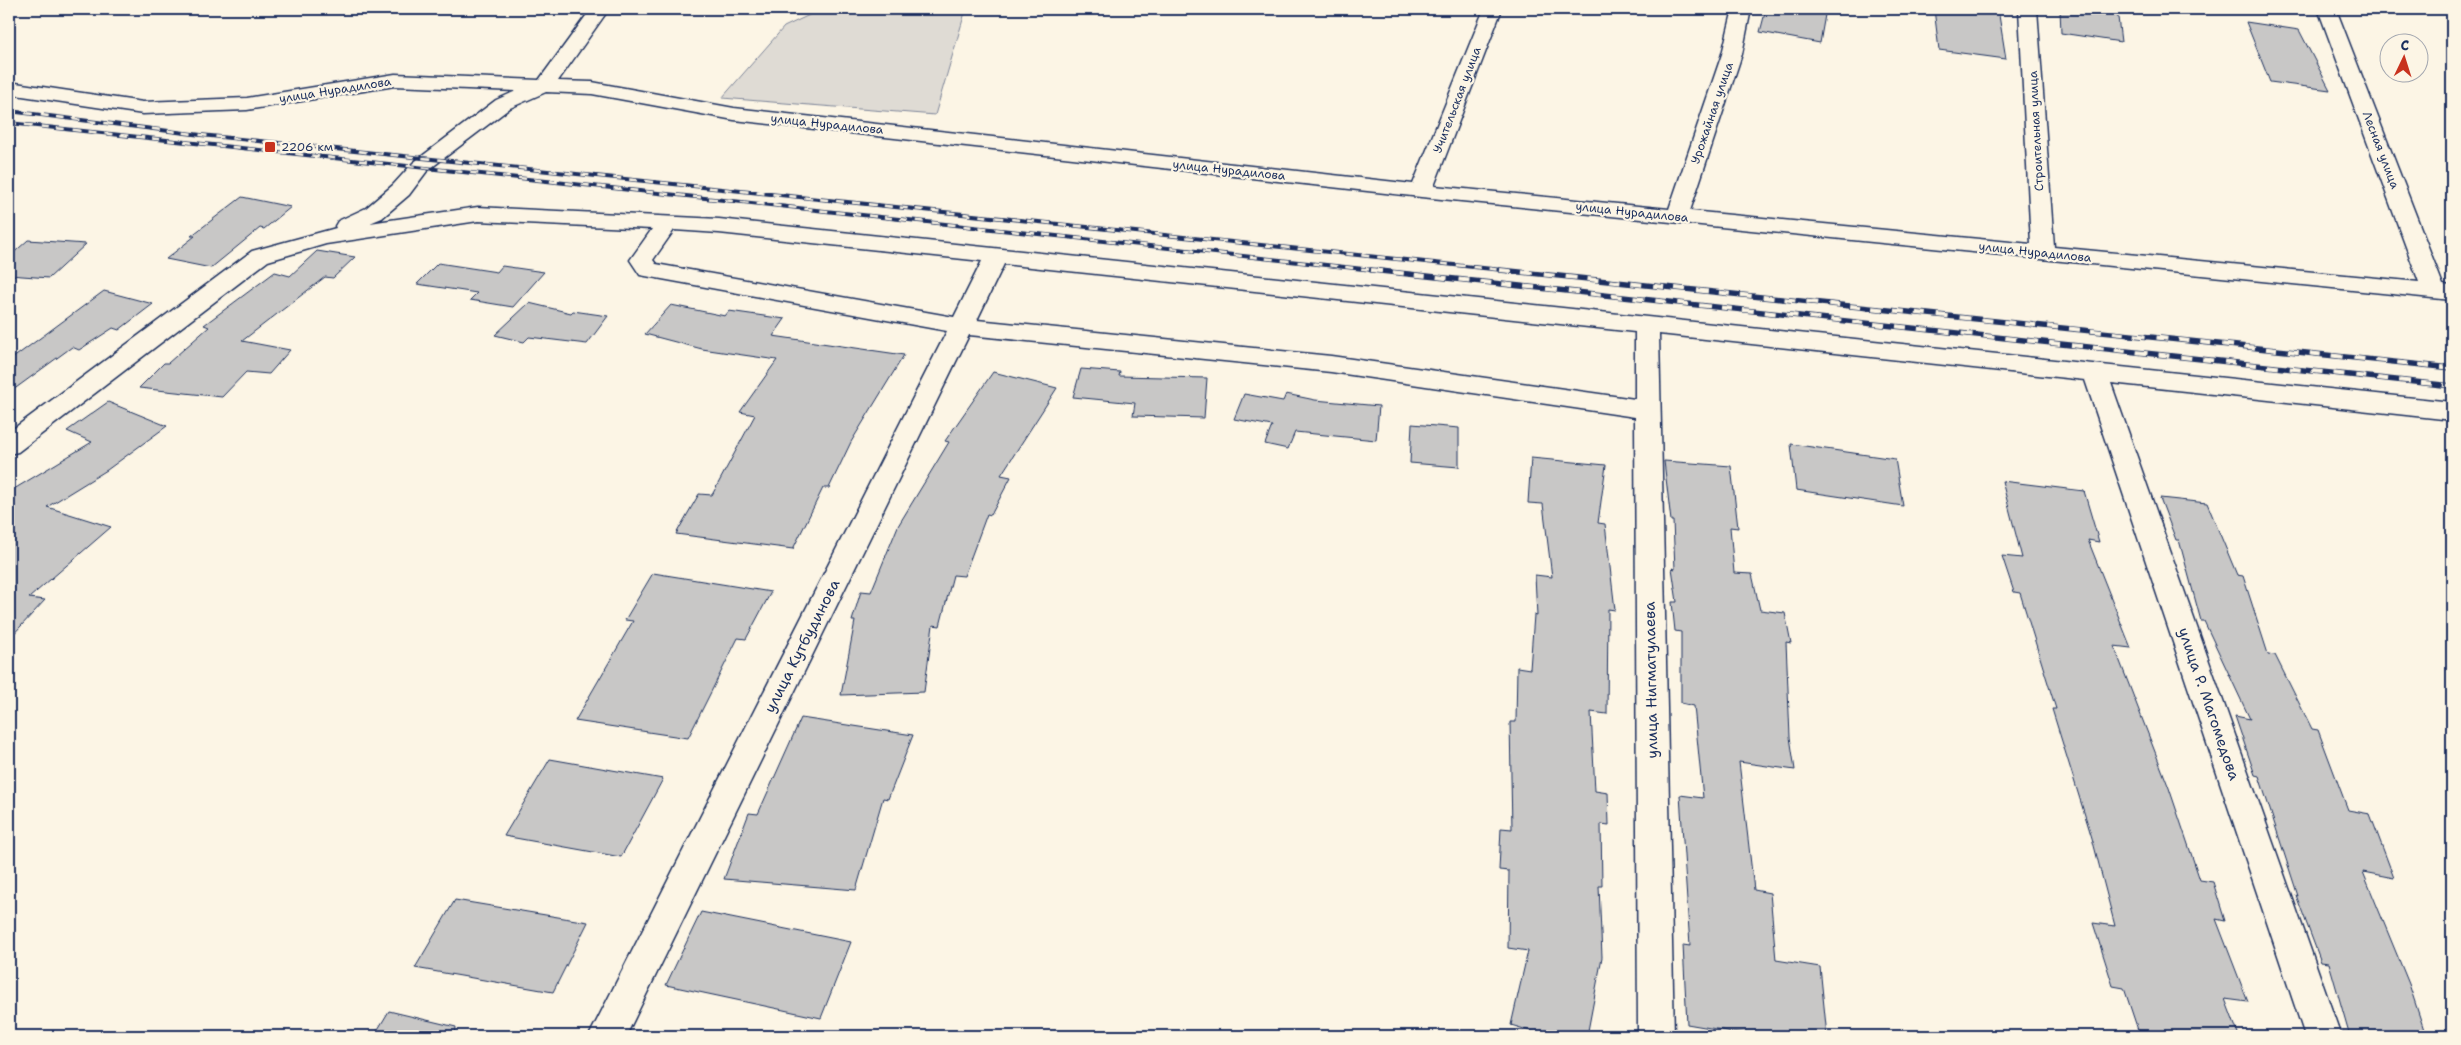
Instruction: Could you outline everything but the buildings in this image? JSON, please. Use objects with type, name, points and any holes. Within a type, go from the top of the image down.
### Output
[{"type":"street","points":[[324,237],[374,213],[401,190],[420,167],[453,140],[503,104],[545,85],[600,9]]},
{"type":"street","name":"Учительская улица","points":[[1421,191],[1493,9]]},
{"type":"street","name":"Урожайная улица","points":[[1677,217],[1732,54],[1742,9]]},
{"type":"street","name":"Строительная улица","points":[[2028,9],[2043,252]]},
{"type":"street","name":"Лесная улица","points":[[2327,9],[2443,292]]},
{"type":"street","name":"улица Нурадилова","points":[[9,88],[143,108],[247,104],[395,80],[592,88],[734,114],[1421,191],[2443,292]]},
{"type":"street","points":[[9,445],[260,256],[324,237],[478,214],[719,226],[2452,411]]},
{"type":"street","points":[[668,224],[641,260],[648,270],[962,326],[1331,364],[1534,395],[1648,410]]},
{"type":"street","name":"улица Кутбудинова","points":[[607,1036],[997,256]]},
{"type":"street","name":"улица Нигматулаева","points":[[1647,324],[1656,1036]]},
{"type":"street","name":"улица Р. Магомедова","points":[[2094,372],[2323,1036]]},
{"type":"shaded area","points":[[822,9],[966,9],[935,115],[722,98],[784,27]]},
{"type":"railway","points":[[9,111],[201,135],[1512,271]]},
{"type":"railway","points":[[9,123],[1382,271]]},
{"type":"railway","points":[[1371,270],[2452,386]]},
{"type":"railway","points":[[1500,270],[2452,368]]},
{"type":"place","name":"2206 км","points":[[270,147]]}]
